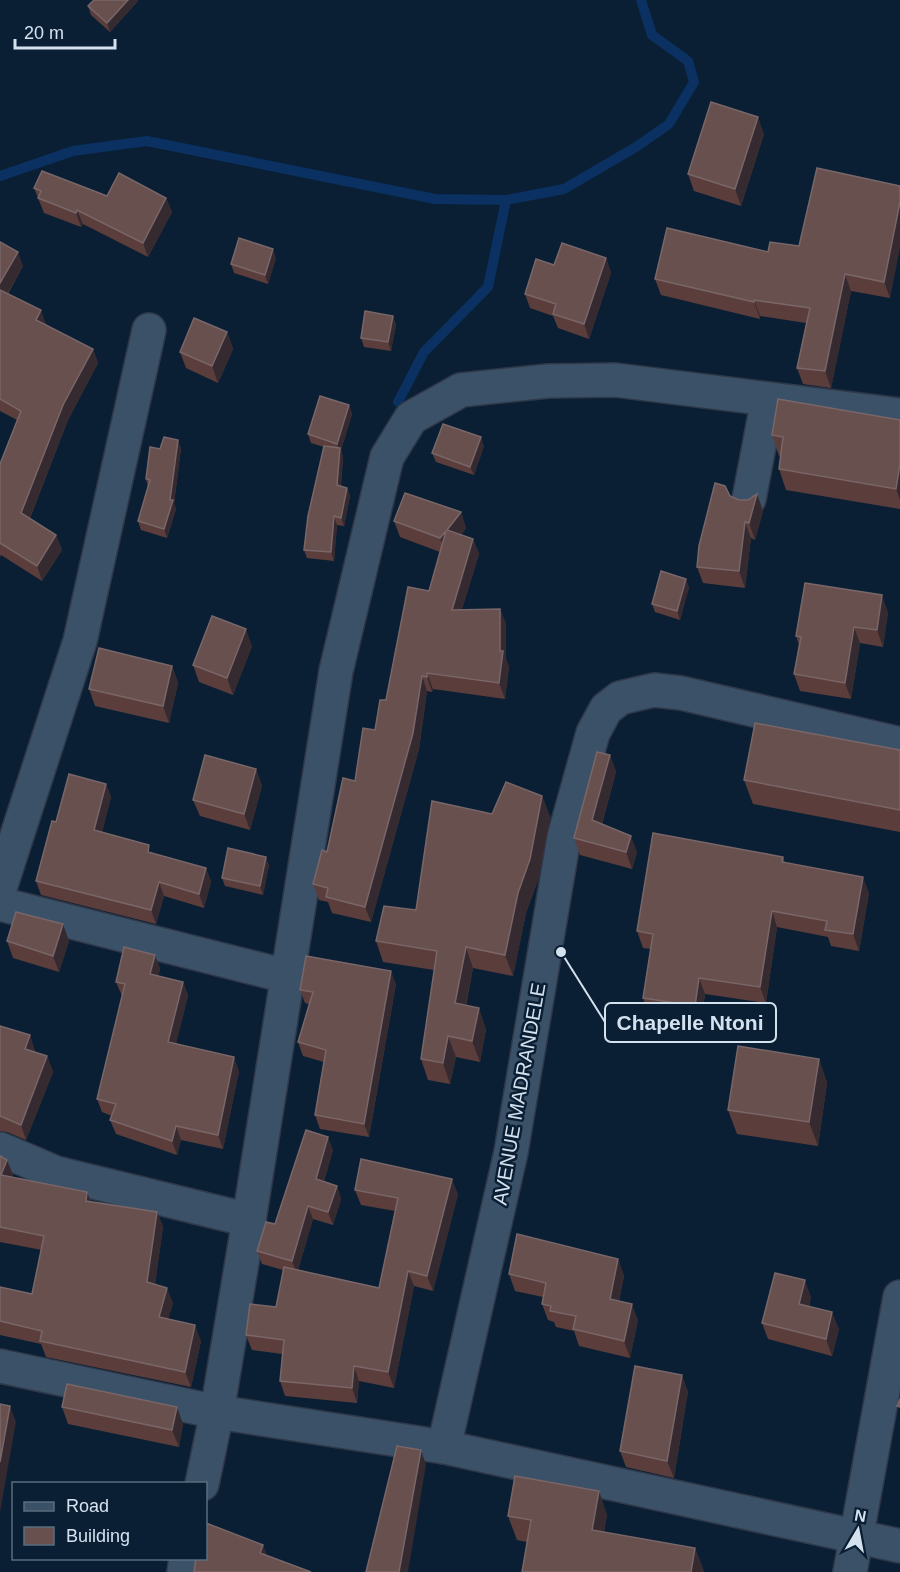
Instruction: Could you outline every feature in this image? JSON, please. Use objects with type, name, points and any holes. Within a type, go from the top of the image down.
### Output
[{"type":"street","points":[[0,888],[80,641],[149,330]]},
{"type":"street","points":[[202,1482],[217,1412],[249,1220],[336,671],[387,457],[411,418],[461,390],[548,381],[615,380],[900,415]]},
{"type":"street","points":[[749,499],[768,399]]},
{"type":"street","name":"AVENUE MADRANDELE","points":[[444,1447],[511,1152],[564,837],[593,733],[606,709],[620,698],[654,690],[681,693],[900,744]]},
{"type":"street","points":[[0,904],[286,976]]},
{"type":"street","points":[[0,1149],[56,1173],[249,1220]]},
{"type":"street","points":[[850,1572],[900,1297]]},
{"type":"street","points":[[0,1366],[217,1412],[444,1447],[900,1546]]},
{"type":"building","points":[[94,0],[128,0],[107,23],[88,6]]},
{"type":"building","points":[[711,102],[758,117],[735,189],[688,174]]},
{"type":"building","points":[[817,168],[900,186],[900,202],[884,282],[845,274],[825,371],[797,368],[810,308],[754,300],[754,302],[655,279],[667,228],[768,252],[770,242],[799,246]]},
{"type":"building","points":[[42,171],[107,196],[119,173],[166,198],[143,243],[77,210],[76,213],[38,198],[41,191],[34,188]]},
{"type":"building","points":[[239,238],[273,249],[265,275],[231,264]]},
{"type":"building","points":[[0,242],[18,252],[0,283]]},
{"type":"building","points":[[562,243],[606,258],[584,324],[553,314],[556,304],[525,294],[536,259],[554,265]]},
{"type":"building","points":[[0,290],[41,310],[36,320],[93,349],[63,405],[21,513],[56,535],[37,566],[0,543],[0,464],[21,411],[0,399]]},
{"type":"building","points":[[365,311],[393,316],[388,342],[361,338]]},
{"type":"building","points":[[194,318],[227,332],[212,366],[180,352]]},
{"type":"building","points":[[320,396],[349,405],[337,444],[308,434]]},
{"type":"building","points":[[778,399],[900,420],[900,464],[896,489],[779,469],[783,437],[772,435]]},
{"type":"building","points":[[443,424],[481,437],[470,467],[432,453]]},
{"type":"building","points":[[164,437],[178,440],[170,500],[173,500],[164,529],[138,521],[150,480],[146,479],[150,447],[160,449]]},
{"type":"building","points":[[324,446],[340,448],[337,485],[347,488],[341,518],[334,516],[331,552],[304,550],[308,516]]},
{"type":"building","points":[[715,483],[725,486],[730,496],[739,500],[748,500],[757,494],[749,523],[745,522],[739,571],[697,567],[699,546]]},
{"type":"building","points":[[405,493],[461,512],[447,530],[473,539],[452,610],[500,609],[500,651],[503,651],[499,683],[427,673],[427,677],[422,676],[413,733],[365,907],[326,897],[328,888],[313,884],[322,850],[327,852],[343,778],[355,781],[363,728],[375,730],[380,700],[386,700],[408,587],[429,591],[446,531],[440,538],[394,521]]},
{"type":"building","points":[[661,571],[686,579],[677,611],[652,604]]},
{"type":"building","points":[[805,583],[882,595],[877,630],[854,627],[845,683],[794,674],[801,637],[796,636]]},
{"type":"building","points":[[212,616],[246,629],[227,678],[193,665]]},
{"type":"building","points":[[99,648],[172,666],[163,706],[89,689]]},
{"type":"building","points":[[755,723],[900,750],[900,810],[744,780]]},
{"type":"building","points":[[597,752],[610,755],[592,820],[631,836],[626,852],[574,838]]},
{"type":"building","points":[[205,755],[256,769],[244,814],[193,800]]},
{"type":"building","points":[[69,774],[106,784],[94,830],[149,845],[148,852],[206,868],[199,894],[159,882],[151,910],[36,881],[52,821],[56,822]]},
{"type":"building","points":[[506,782],[542,796],[530,859],[518,893],[505,955],[466,947],[455,1003],[479,1008],[472,1041],[448,1036],[443,1063],[421,1059],[437,951],[376,941],[384,906],[416,910],[432,801],[492,814]]},
{"type":"building","points":[[653,833],[783,857],[782,862],[863,877],[853,934],[825,930],[827,921],[772,911],[760,987],[699,978],[695,1006],[643,998],[653,934],[637,931]]},
{"type":"building","points":[[228,848],[266,857],[260,886],[222,878]]},
{"type":"building","points":[[16,912],[63,924],[53,956],[7,941]]},
{"type":"building","points":[[124,947],[155,955],[150,974],[183,982],[168,1042],[234,1057],[218,1135],[176,1126],[172,1141],[110,1120],[116,1104],[97,1099],[125,984],[116,982]]},
{"type":"building","points":[[306,956],[391,971],[364,1124],[315,1115],[326,1050],[298,1042],[313,992],[300,990]]},
{"type":"building","points":[[0,1026],[30,1035],[25,1049],[47,1056],[21,1125],[0,1116]]},
{"type":"building","points":[[738,1046],[819,1059],[809,1122],[728,1110]]},
{"type":"building","points":[[306,1130],[328,1137],[316,1179],[337,1186],[328,1212],[308,1206],[292,1261],[257,1251],[266,1222],[275,1224]]},
{"type":"building","points":[[0,1156],[7,1160],[1,1175],[87,1192],[86,1201],[157,1212],[147,1282],[167,1288],[159,1317],[195,1325],[185,1372],[40,1341],[42,1331],[0,1321],[0,1287],[32,1294],[44,1236],[0,1227]]},
{"type":"building","points":[[361,1159],[452,1179],[427,1276],[408,1271],[388,1372],[354,1366],[352,1388],[280,1381],[284,1340],[246,1335],[250,1304],[276,1307],[284,1267],[379,1288],[398,1198],[355,1190]]},
{"type":"building","points":[[517,1234],[618,1259],[610,1299],[632,1304],[624,1341],[573,1329],[576,1316],[550,1311],[551,1306],[542,1304],[546,1283],[509,1274]]},
{"type":"building","points":[[775,1273],[805,1280],[799,1304],[832,1312],[826,1339],[762,1323]]},
{"type":"building","points":[[635,1366],[682,1375],[667,1461],[620,1451]]},
{"type":"building","points":[[67,1384],[177,1407],[172,1430],[62,1407]]},
{"type":"building","points":[[0,1404],[10,1406],[0,1462]]},
{"type":"building","points":[[397,1446],[421,1450],[399,1572],[366,1572]]},
{"type":"building","points":[[515,1476],[599,1491],[592,1530],[695,1548],[691,1572],[522,1572],[531,1520],[508,1516]]},
{"type":"building","points":[[207,1523],[263,1545],[260,1553],[311,1572],[194,1572],[196,1560],[207,1560]]},
{"type":"waterway","points":[[0,176],[73,151],[147,141],[435,199],[506,200],[564,189],[636,147],[669,124],[694,82],[688,61],[652,35],[641,0]]},
{"type":"waterway","points":[[398,402],[424,352],[488,287],[506,200]]},
{"type":"place","name":"Chapelle Ntoni","points":[[561,952]]}]
